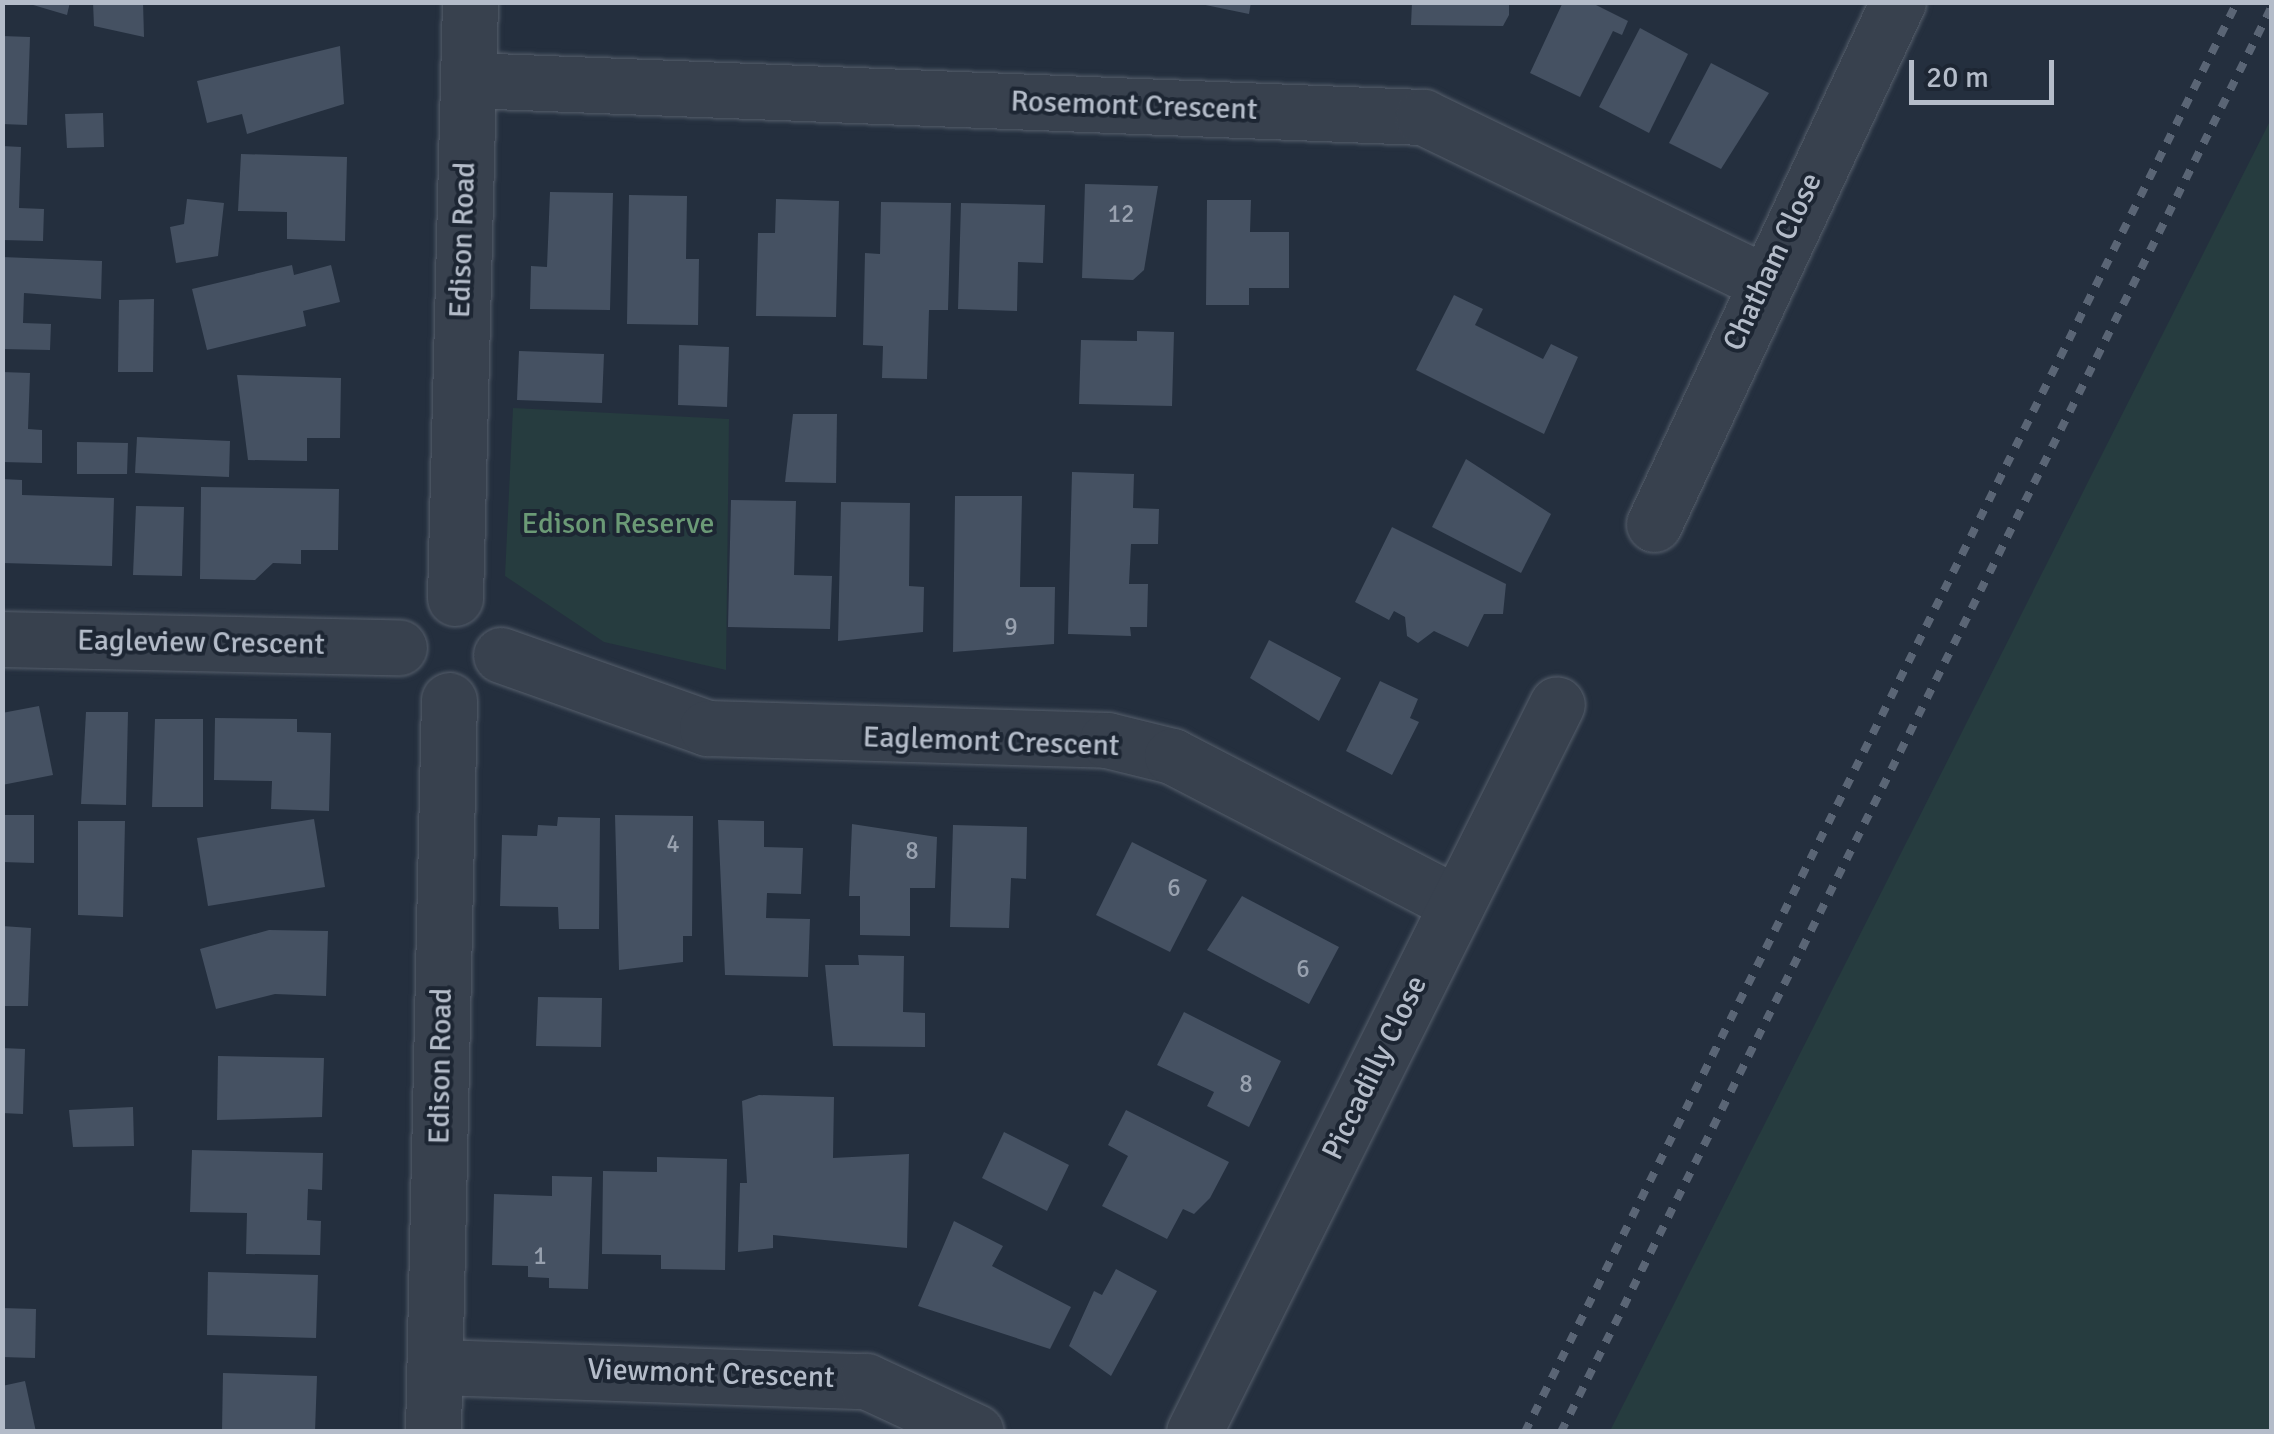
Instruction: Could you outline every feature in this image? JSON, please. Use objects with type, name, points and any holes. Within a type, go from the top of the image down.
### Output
[{"type":"street","name":"Edison Road","points":[[455,598],[470,2]]},
{"type":"street","name":"Chatham Close","points":[[1654,524],[1763,281],[1898,2]]},
{"type":"street","name":"Rosemont Crescent","points":[[468,80],[1424,117],[1763,281]]},
{"type":"street","points":[[455,598],[484,612],[500,655],[478,692],[449,700],[407,678],[399,647],[410,616],[455,598]]},
{"type":"street","name":"Eagleview Crescent","points":[[2,639],[399,647]]},
{"type":"street","name":"Eaglemont Crescent","points":[[500,655],[706,728],[1107,740],[1172,756],[1457,904]]},
{"type":"street","name":"Edison Road","points":[[434,1432],[449,700]]},
{"type":"street","name":"Piccadilly Close","points":[[1194,1432],[1556,704]]},
{"type":"street","name":"Viewmont Crescent","points":[[435,1368],[866,1381],[976,1432]]},
{"type":"green space","points":[[2271,119],[2271,1431],[1610,1431],[1965,726]]},
{"type":"green space","name":"Edison Reserve","points":[[513,408],[729,419],[726,670],[604,642],[505,576]]},
{"type":"building","points":[[23,2],[70,2],[67,15]]},
{"type":"building","points":[[93,2],[143,2],[144,37],[94,26]]},
{"type":"building","points":[[1191,2],[1251,2],[1249,14]]},
{"type":"building","points":[[1412,2],[1509,2],[1509,15],[1503,26],[1411,25]]},
{"type":"building","points":[[1563,2],[1590,2],[1628,21],[1622,35],[1613,31],[1580,97],[1530,73]]},
{"type":"building","points":[[1640,28],[1688,54],[1649,133],[1599,107]]},
{"type":"building","points":[[2,36],[30,37],[27,125],[2,124]]},
{"type":"building","points":[[340,46],[344,104],[247,134],[242,114],[207,123],[197,81]]},
{"type":"building","points":[[1711,63],[1769,93],[1721,169],[1669,143]]},
{"type":"building","points":[[103,113],[104,147],[67,148],[65,114]]},
{"type":"building","points":[[2,146],[21,147],[19,208],[44,209],[43,241],[2,240]]},
{"type":"building","points":[[241,154],[347,157],[345,241],[287,239],[287,212],[238,211]]},
{"type":"building","points":[[1085,184],[1158,186],[1144,270],[1133,280],[1082,278]]},
{"type":"building","points":[[550,192],[613,193],[610,310],[530,309],[531,266],[547,267]]},
{"type":"building","points":[[629,195],[687,196],[686,259],[699,259],[698,325],[627,324]]},
{"type":"building","points":[[187,199],[224,203],[218,256],[176,263],[170,227],[184,224]]},
{"type":"building","points":[[776,199],[839,201],[836,317],[756,316],[758,233],[775,233]]},
{"type":"building","points":[[1207,200],[1251,200],[1250,232],[1289,232],[1289,288],[1249,288],[1249,305],[1206,305]]},
{"type":"building","points":[[881,202],[951,203],[948,310],[929,310],[927,379],[882,378],[883,346],[863,345],[865,253],[880,254]]},
{"type":"building","points":[[961,203],[1045,205],[1043,263],[1018,262],[1017,311],[958,309]]},
{"type":"building","points":[[2,257],[102,261],[101,299],[24,293],[23,323],[51,324],[50,350],[2,349]]},
{"type":"building","points":[[292,265],[294,275],[331,265],[340,302],[303,311],[306,326],[207,350],[192,289]]},
{"type":"building","points":[[1454,295],[1483,309],[1475,325],[1543,359],[1551,344],[1578,357],[1544,434],[1416,370]]},
{"type":"building","points":[[154,299],[153,372],[118,372],[119,300]]},
{"type":"building","points":[[1137,331],[1174,332],[1172,406],[1079,404],[1081,340],[1137,341]]},
{"type":"building","points":[[679,345],[729,347],[727,407],[678,405]]},
{"type":"building","points":[[519,351],[604,354],[602,403],[517,400]]},
{"type":"building","points":[[2,372],[30,373],[28,429],[42,430],[42,463],[2,462]]},
{"type":"building","points":[[237,375],[341,378],[340,438],[307,438],[307,461],[248,460]]},
{"type":"building","points":[[793,414],[837,414],[836,483],[785,482]]},
{"type":"building","points":[[137,437],[230,441],[229,477],[135,473]]},
{"type":"building","points":[[77,442],[128,443],[127,474],[77,474]]},
{"type":"building","points":[[1466,459],[1551,514],[1521,573],[1432,527]]},
{"type":"building","points":[[1072,472],[1134,474],[1133,508],[1159,509],[1158,544],[1131,544],[1129,584],[1148,584],[1147,627],[1130,627],[1131,636],[1068,634]]},
{"type":"building","points":[[2,479],[22,480],[22,495],[114,498],[112,566],[2,563]]},
{"type":"building","points":[[201,487],[339,489],[338,550],[301,550],[301,564],[273,563],[255,580],[200,579]]},
{"type":"building","points":[[955,496],[1022,496],[1020,587],[1055,587],[1054,644],[953,652]]},
{"type":"building","points":[[731,500],[796,501],[794,575],[832,576],[830,629],[728,627]]},
{"type":"building","points":[[841,502],[910,503],[909,586],[924,587],[923,632],[838,641]]},
{"type":"building","points":[[136,506],[184,507],[182,576],[133,575]]},
{"type":"building","points":[[1392,527],[1506,584],[1503,614],[1484,614],[1468,647],[1434,631],[1418,643],[1407,636],[1405,617],[1394,611],[1389,620],[1355,602]]},
{"type":"building","points":[[1269,640],[1341,678],[1319,721],[1250,678]]},
{"type":"building","points":[[1380,681],[1418,699],[1410,718],[1419,722],[1392,775],[1346,751]]},
{"type":"building","points":[[39,706],[53,775],[2,785],[2,713]]},
{"type":"building","points":[[86,712],[128,712],[126,805],[81,804]]},
{"type":"building","points":[[215,718],[297,719],[297,732],[331,733],[329,811],[271,809],[272,781],[214,780]]},
{"type":"building","points":[[155,719],[203,719],[203,807],[152,807]]},
{"type":"building","points":[[2,815],[34,815],[34,863],[2,862]]},
{"type":"building","points":[[615,815],[693,816],[692,936],[683,936],[683,962],[619,970]]},
{"type":"building","points":[[558,817],[600,818],[599,929],[559,929],[558,907],[500,906],[502,835],[537,836],[538,825],[557,826]]},
{"type":"building","points":[[314,819],[325,887],[208,906],[197,838]]},
{"type":"building","points":[[718,820],[764,821],[764,847],[803,848],[801,894],[767,893],[766,918],[810,919],[808,977],[725,975]]},
{"type":"building","points":[[78,821],[125,821],[123,917],[78,915]]},
{"type":"building","points":[[852,824],[937,837],[935,888],[910,888],[910,936],[860,935],[860,896],[849,896]]},
{"type":"building","points":[[953,825],[1027,827],[1026,879],[1011,878],[1009,928],[950,927]]},
{"type":"building","points":[[1132,842],[1207,880],[1170,952],[1096,915]]},
{"type":"building","points":[[1242,896],[1339,947],[1309,1004],[1207,950]]},
{"type":"building","points":[[2,926],[31,928],[28,1006],[2,1006]]},
{"type":"building","points":[[269,930],[328,931],[326,996],[275,994],[216,1009],[200,949]]},
{"type":"building","points":[[858,955],[904,956],[903,1012],[925,1013],[925,1047],[833,1046],[825,965],[859,965]]},
{"type":"building","points":[[538,997],[602,998],[601,1047],[536,1046]]},
{"type":"building","points":[[1184,1012],[1281,1061],[1249,1127],[1207,1106],[1214,1092],[1157,1065]]},
{"type":"building","points":[[2,1048],[25,1049],[23,1114],[2,1113]]},
{"type":"building","points":[[218,1056],[324,1058],[322,1117],[217,1120]]},
{"type":"building","points":[[759,1095],[834,1097],[833,1158],[909,1154],[907,1248],[773,1235],[773,1248],[738,1252],[740,1183],[747,1183],[742,1101]]},
{"type":"building","points":[[133,1107],[134,1146],[73,1147],[69,1110]]},
{"type":"building","points":[[1126,1110],[1229,1162],[1210,1198],[1194,1214],[1183,1209],[1167,1239],[1102,1206],[1128,1156],[1108,1145]]},
{"type":"building","points":[[1004,1132],[1069,1165],[1047,1211],[982,1178]]},
{"type":"building","points":[[192,1150],[323,1153],[322,1190],[308,1189],[307,1220],[321,1221],[320,1255],[246,1254],[247,1213],[190,1212]]},
{"type":"building","points":[[657,1157],[727,1159],[725,1270],[661,1269],[661,1255],[602,1254],[603,1171],[657,1172]]},
{"type":"building","points":[[552,1176],[592,1177],[588,1289],[549,1288],[549,1278],[528,1277],[528,1266],[492,1265],[494,1194],[552,1196]]},
{"type":"building","points":[[954,1221],[1003,1246],[992,1266],[1071,1307],[1050,1349],[918,1306]]},
{"type":"building","points":[[1116,1269],[1157,1291],[1111,1376],[1069,1346],[1094,1291],[1102,1295]]},
{"type":"building","points":[[208,1272],[318,1275],[316,1338],[207,1335]]},
{"type":"building","points":[[2,1308],[36,1309],[35,1358],[2,1357]]},
{"type":"building","points":[[223,1373],[317,1376],[315,1432],[222,1432]]},
{"type":"building","points":[[25,1381],[36,1432],[2,1432],[2,1386]]},
{"type":"railway","points":[[1525,1432],[2237,2]]},
{"type":"railway","points":[[1561,1432],[2272,6]]}]
